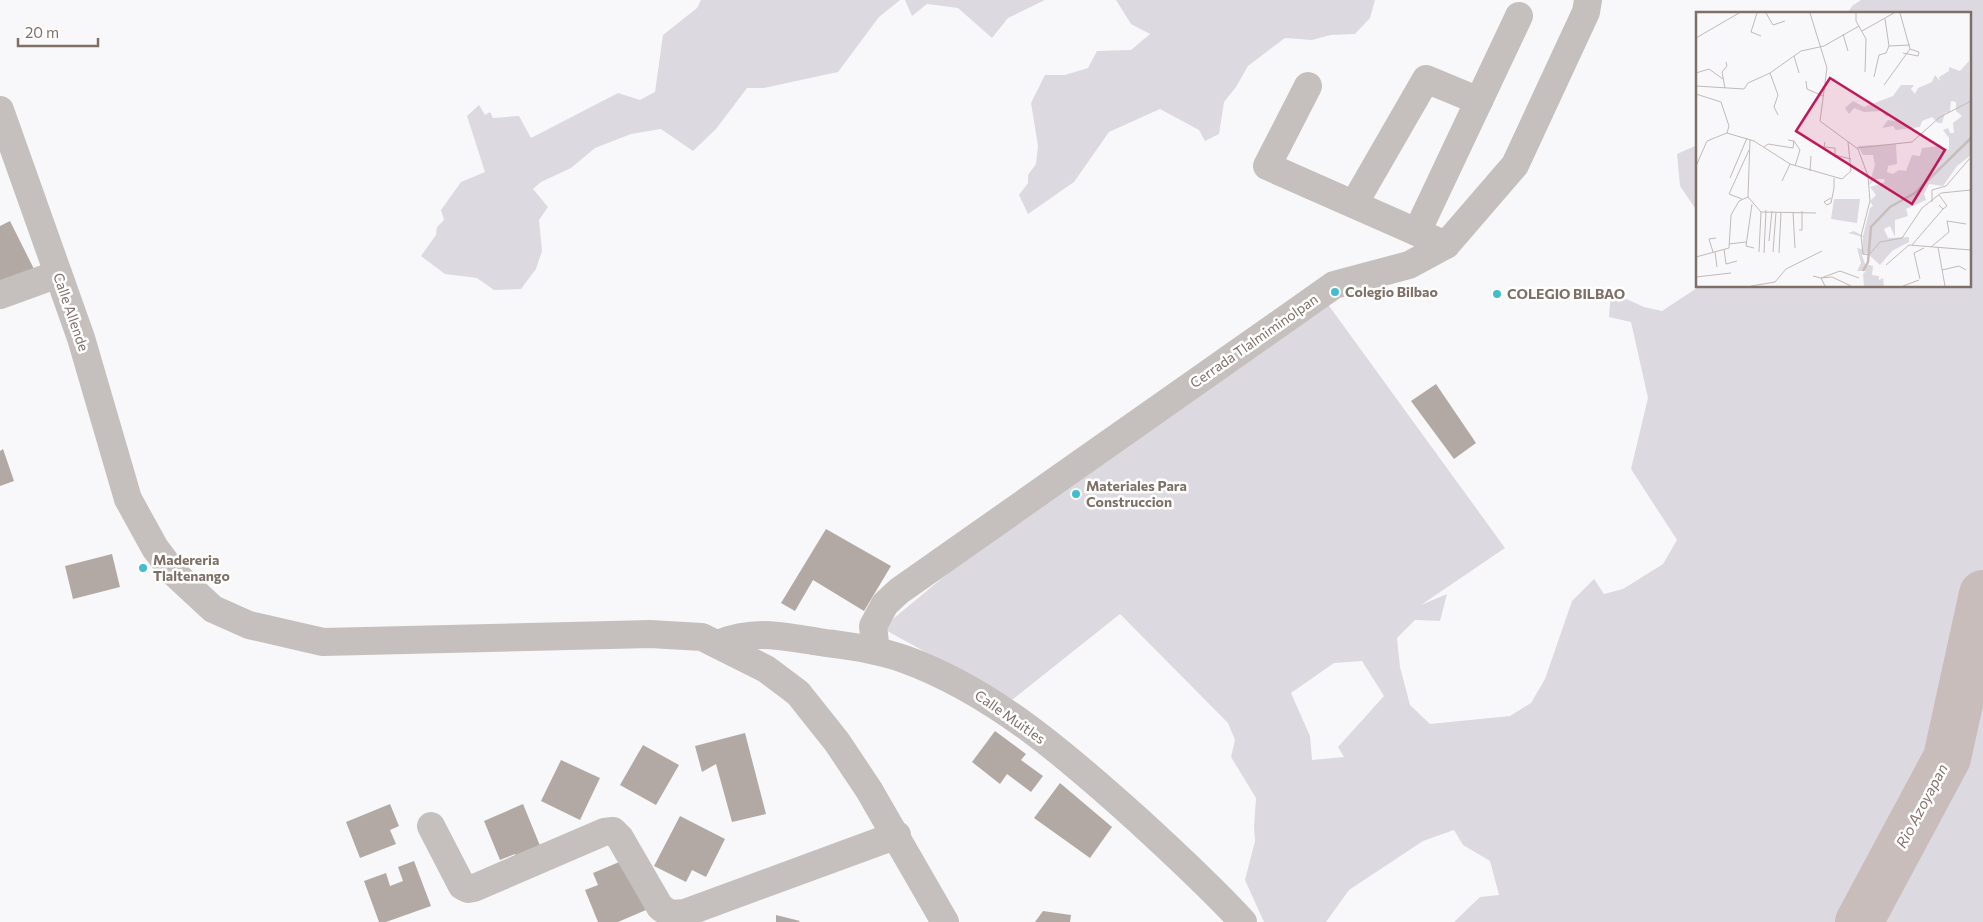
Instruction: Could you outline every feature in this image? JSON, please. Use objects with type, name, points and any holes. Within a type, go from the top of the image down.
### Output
[{"type":"street","name":"Cerrada Tlalmiminolpan","points":[[876,651],[873,626],[885,604],[898,591],[1334,285],[1409,265],[1446,245],[1516,164],[1586,12],[1588,0]]},
{"type":"street","points":[[1417,232],[1519,16]]},
{"type":"street","points":[[1354,204],[1426,79],[1479,101]]},
{"type":"street","points":[[1308,86],[1267,166],[1446,245]]},
{"type":"street","name":"Calle Allende","points":[[0,110],[81,338],[128,499],[135,516],[173,572],[213,609],[249,625],[323,642],[680,634],[702,637],[766,669],[798,693],[836,742],[897,835],[946,922]]},
{"type":"street","points":[[0,295],[58,274]]},
{"type":"street","name":"Calle Muitles","points":[[718,644],[738,636],[780,635],[876,651],[904,659],[963,685],[1082,769],[1165,844],[1243,922]]},
{"type":"street","points":[[431,826],[462,886],[468,889],[604,832],[613,832],[620,838],[660,907],[670,914],[686,913],[897,835]]},
{"type":"shaded area","points":[[701,0],[900,0],[879,17],[838,72],[764,88],[747,88],[716,129],[693,151],[661,129],[631,134],[595,148],[571,168],[541,182],[533,189],[548,207],[539,220],[542,251],[536,269],[521,289],[494,290],[477,278],[445,274],[421,256],[436,235],[437,227],[444,220],[441,210],[461,182],[485,172],[467,116],[479,105],[485,115],[490,112],[493,118],[519,116],[531,138],[618,93],[640,100],[655,92],[663,35],[697,8]]},
{"type":"shaded area","points":[[905,0],[1045,0],[1008,18],[992,38],[958,8],[927,4],[912,16]]},
{"type":"shaded area","points":[[1116,0],[1375,0],[1370,18],[1355,34],[1331,35],[1312,40],[1285,38],[1248,66],[1236,87],[1224,102],[1219,134],[1205,141],[1199,130],[1160,109],[1109,132],[1074,182],[1028,214],[1019,195],[1028,183],[1028,175],[1036,164],[1038,146],[1031,103],[1045,75],[1065,75],[1088,68],[1097,51],[1131,50],[1150,34],[1131,24]]},
{"type":"shaded area","points":[[1861,0],[1983,0],[1983,922],[1454,922],[1480,897],[1499,895],[1490,861],[1463,845],[1454,830],[1423,841],[1349,890],[1326,922],[1264,922],[1245,880],[1255,841],[1256,798],[1231,757],[1235,740],[1228,723],[1120,614],[1012,700],[882,628],[1023,511],[1327,303],[1505,548],[1421,605],[1447,594],[1440,621],[1415,620],[1397,638],[1400,667],[1410,705],[1430,724],[1510,716],[1531,703],[1545,679],[1572,601],[1594,579],[1604,594],[1623,589],[1663,564],[1677,540],[1631,469],[1648,398],[1631,322],[1609,317],[1611,292],[1644,307],[1662,311],[1697,288],[1970,288],[1970,12],[1848,12],[1852,6]],"holes":[[[1362,661],[1384,696],[1338,747],[1344,757],[1312,760],[1310,736],[1291,693],[1334,663]]]},
{"type":"shaded area","points":[[1696,145],[1696,210],[1680,186],[1677,154]]},
{"type":"building","points":[[10,221],[35,271],[0,289],[0,226]]},
{"type":"building","points":[[1436,384],[1476,443],[1454,459],[1411,401]]},
{"type":"building","points":[[3,449],[14,481],[0,486],[0,451]]},
{"type":"building","points":[[826,529],[891,566],[864,611],[813,580],[795,611],[781,603]]},
{"type":"building","points":[[112,554],[120,587],[73,599],[65,566]]},
{"type":"building","points":[[995,731],[1026,754],[1021,760],[1043,776],[1031,792],[1007,774],[1000,784],[972,762]]},
{"type":"building","points":[[745,733],[766,814],[732,822],[716,764],[702,772],[695,746]]},
{"type":"building","points":[[643,745],[679,765],[656,805],[620,785]]},
{"type":"building","points":[[561,760],[600,778],[580,820],[541,801]]},
{"type":"building","points":[[1060,783],[1112,827],[1090,858],[1034,818]]},
{"type":"building","points":[[390,804],[399,826],[390,830],[396,844],[360,858],[346,822]]},
{"type":"building","points":[[523,804],[543,853],[519,863],[515,854],[500,860],[484,821]]},
{"type":"building","points":[[680,816],[725,839],[706,877],[692,870],[686,882],[654,866]]},
{"type":"building","points":[[624,860],[646,910],[618,922],[598,922],[585,890],[598,885],[593,873]]},
{"type":"building","points":[[414,861],[431,906],[386,922],[379,922],[364,881],[386,873],[390,886],[403,881],[398,867]]},
{"type":"building","points":[[1043,911],[1071,915],[1070,922],[1035,922]]},
{"type":"building","points":[[776,915],[800,921],[776,922]]},
{"type":"waterway","name":"Rio Azoyapan","points":[[1859,922],[1947,758],[1983,594]]},
{"type":"place","name":"Colegio Bilbao","points":[[1335,292]]},
{"type":"place","name":"COLEGIO BILBAO","points":[[1497,294]]},
{"type":"place","name":"Materiales Para Construccion","points":[[1076,494]]},
{"type":"place","name":"Madereria Tlaltenango","points":[[143,568]]}]
